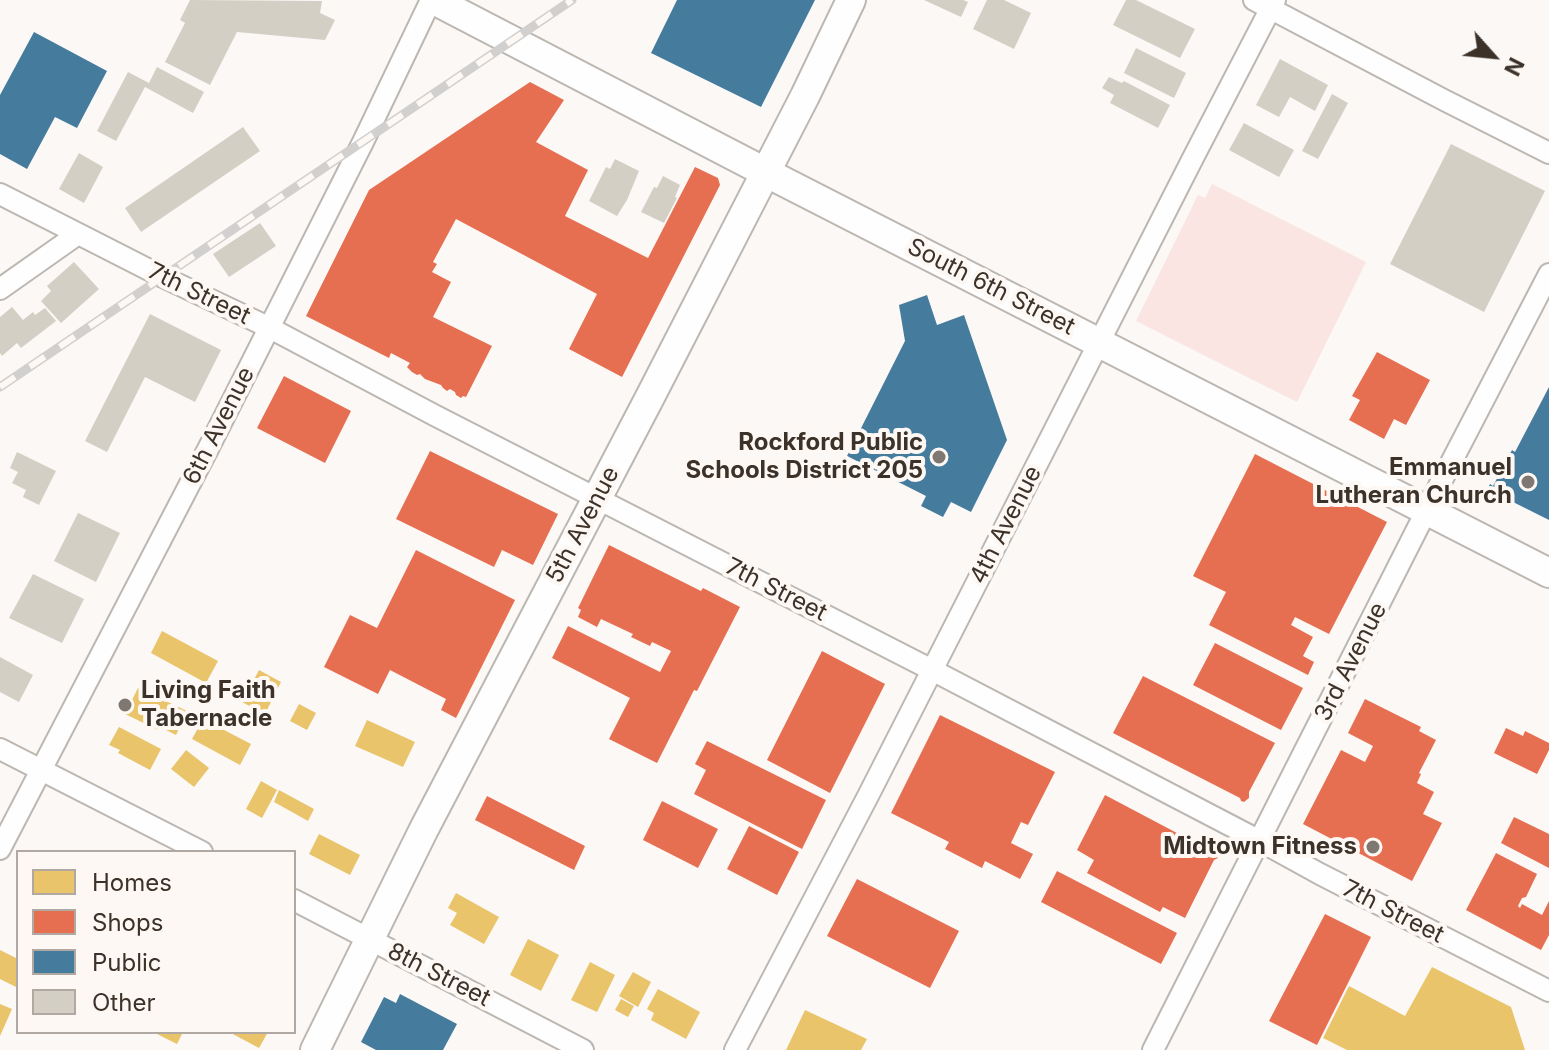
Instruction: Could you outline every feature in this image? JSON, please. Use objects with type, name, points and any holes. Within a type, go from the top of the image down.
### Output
[{"type":"street","name":"South 6th Street","points":[[432,0],[1549,573]]},
{"type":"street","name":"6th Avenue","points":[[0,849],[200,463],[432,0]]},
{"type":"street","name":"5th Avenue","points":[[315,1050],[851,0]]},
{"type":"street","points":[[1266,3],[1549,153]]},
{"type":"street","name":"4th Avenue","points":[[735,1050],[1099,342],[1266,3]]},
{"type":"street","name":"7th Street","points":[[0,194],[268,327],[1549,991]]},
{"type":"street","points":[[0,289],[78,234]]},
{"type":"street","name":"3rd Avenue","points":[[1153,1050],[1549,274]]},
{"type":"street","points":[[0,749],[198,850]]},
{"type":"street","name":"8th Street","points":[[296,901],[583,1050]]},
{"type":"shaded area","points":[[1212,184],[1366,262],[1297,402],[1136,321],[1198,195],[1205,198]]},
{"type":"building: Homes","points":[[162,631],[218,661],[206,683],[151,653]]},
{"type":"building: Homes","points":[[259,670],[281,682],[265,714],[242,702]]},
{"type":"building: Homes","points":[[138,688],[187,711],[176,735],[125,714]]},
{"type":"building: Homes","points":[[299,704],[316,713],[307,730],[290,721]]},
{"type":"building: Homes","points":[[203,719],[251,744],[240,765],[192,739]]},
{"type":"building: Homes","points":[[367,720],[415,742],[403,767],[355,746]]},
{"type":"building: Homes","points":[[119,727],[161,749],[150,770],[109,745]]},
{"type":"building: Homes","points":[[186,750],[209,768],[194,787],[171,769]]},
{"type":"building: Homes","points":[[261,781],[277,790],[262,818],[246,809]]},
{"type":"building: Homes","points":[[279,790],[314,809],[308,821],[274,802]]},
{"type":"building: Homes","points":[[319,834],[360,855],[350,875],[309,854]]},
{"type":"building: Homes","points":[[456,893],[499,917],[484,944],[450,925],[457,913],[448,908]]},
{"type":"building: Homes","points":[[528,939],[559,955],[541,991],[510,975]]},
{"type":"building: Homes","points":[[0,950],[16,958],[16,987],[0,979]]},
{"type":"building: Homes","points":[[590,962],[615,975],[597,1012],[571,1000]]},
{"type":"building: Homes","points":[[1432,967],[1511,1007],[1525,1050],[1347,1050],[1323,1038],[1349,986],[1405,1016]]},
{"type":"building: Homes","points":[[633,972],[651,982],[638,1007],[619,996]]},
{"type":"building: Homes","points":[[658,989],[700,1012],[686,1039],[651,1020],[654,1013],[647,1009]]},
{"type":"building: Homes","points":[[621,999],[634,1006],[628,1017],[615,1010]]},
{"type":"building: Homes","points":[[0,1004],[12,1009],[0,1036]]},
{"type":"building: Homes","points":[[805,1010],[867,1039],[861,1050],[786,1050]]},
{"type":"building: Homes","points":[[157,1034],[182,1034],[177,1044]]},
{"type":"building: Homes","points":[[233,1034],[267,1034],[259,1048]]},
{"type":"building: Shops","points":[[530,82],[564,100],[536,142],[588,170],[565,216],[648,258],[695,167],[718,178],[720,185],[622,377],[569,349],[597,294],[456,219],[433,262],[437,264],[432,272],[451,282],[433,317],[492,346],[466,397],[461,398],[450,389],[447,391],[441,385],[417,375],[407,367],[410,363],[391,353],[389,358],[306,316],[369,190]]},
{"type":"building: Shops","points":[[1377,352],[1430,380],[1406,425],[1394,419],[1384,439],[1349,420],[1360,400],[1352,396]]},
{"type":"building: Shops","points":[[284,376],[351,411],[325,463],[257,428]]},
{"type":"building: Shops","points":[[430,451],[558,514],[533,565],[502,550],[494,567],[396,519]]},
{"type":"building: Shops","points":[[1255,454],[1387,522],[1329,634],[1295,617],[1291,625],[1313,637],[1303,656],[1314,662],[1308,675],[1209,625],[1226,592],[1193,576]]},
{"type":"building: Shops","points":[[609,545],[740,607],[657,763],[609,739],[630,698],[552,658],[568,626],[660,672],[671,651],[652,642],[650,646],[601,619],[597,627],[578,617],[581,610],[578,608]]},
{"type":"building: Shops","points":[[416,550],[515,600],[456,718],[441,710],[446,699],[390,670],[378,694],[324,667],[350,615],[377,628]]},
{"type":"building: Shops","points":[[1215,643],[1303,688],[1281,730],[1193,685]]},
{"type":"building: Shops","points":[[822,651],[885,684],[830,793],[767,760]]},
{"type":"building: Shops","points":[[1143,676],[1275,743],[1249,792],[1249,798],[1241,801],[1113,733]]},
{"type":"building: Shops","points":[[1365,699],[1421,727],[1419,731],[1436,740],[1417,783],[1434,792],[1423,814],[1442,823],[1412,881],[1303,824],[1341,750],[1365,762],[1373,746],[1348,733]]},
{"type":"building: Shops","points":[[940,715],[1055,772],[1028,825],[1021,822],[1011,843],[1033,854],[1020,879],[985,861],[982,868],[945,849],[949,842],[891,813]]},
{"type":"building: Shops","points":[[1506,728],[1523,736],[1525,731],[1549,743],[1549,750],[1537,774],[1494,753]]},
{"type":"building: Shops","points":[[707,741],[826,800],[802,849],[694,794],[706,770],[695,764]]},
{"type":"building: Shops","points":[[1105,795],[1216,852],[1218,858],[1214,860],[1185,918],[1163,907],[1160,912],[1087,873],[1094,860],[1077,850]]},
{"type":"building: Shops","points":[[487,796],[585,846],[574,870],[475,820]]},
{"type":"building: Shops","points":[[662,801],[718,829],[698,868],[643,840]]},
{"type":"building: Shops","points":[[1514,817],[1549,834],[1549,868],[1501,843]]},
{"type":"building: Shops","points":[[749,826],[799,852],[777,895],[727,869]]},
{"type":"building: Shops","points":[[1496,853],[1537,874],[1518,906],[1520,908],[1522,904],[1542,915],[1549,901],[1549,935],[1541,950],[1466,910]]},
{"type":"building: Shops","points":[[1057,871],[1177,933],[1161,964],[1041,902]]},
{"type":"building: Shops","points":[[857,879],[959,931],[930,988],[827,936]]},
{"type":"building: Shops","points":[[1325,914],[1371,937],[1317,1045],[1269,1021]]},
{"type":"building: Public","points":[[677,0],[815,0],[761,107],[651,53]]},
{"type":"building: Public","points":[[34,32],[107,71],[77,128],[55,117],[27,169],[0,154],[0,95]]},
{"type":"building: Public","points":[[927,295],[937,325],[964,315],[1007,440],[971,512],[951,502],[943,517],[921,506],[926,496],[847,456],[905,341],[899,305]]},
{"type":"building: Public","points":[[1549,387],[1549,520],[1503,497],[1499,506],[1483,498],[1512,450],[1515,452]]},
{"type":"building: Public","points":[[400,994],[457,1024],[443,1050],[376,1050],[361,1042],[384,997],[396,1003]]},
{"type":"building: Other","points":[[190,0],[322,1],[320,13],[335,20],[325,40],[237,32],[210,85],[165,62],[185,23],[180,20]]},
{"type":"building: Other","points":[[924,0],[963,0],[968,2],[961,17]]},
{"type":"building: Other","points":[[987,0],[1004,0],[1031,13],[1014,49],[973,29]]},
{"type":"building: Other","points":[[1126,0],[1136,0],[1195,29],[1180,58],[1113,25]]},
{"type":"building: Other","points":[[1136,48],[1186,73],[1174,98],[1124,73]]},
{"type":"building: Other","points":[[1280,59],[1328,85],[1315,111],[1290,97],[1279,117],[1256,105]]},
{"type":"building: Other","points":[[157,67],[204,92],[193,113],[145,87],[116,141],[97,131],[128,72],[149,83]]},
{"type":"building: Other","points":[[1109,77],[1122,83],[1124,81],[1170,105],[1158,128],[1110,103],[1114,95],[1102,88]]},
{"type":"building: Other","points":[[1332,94],[1348,103],[1318,159],[1302,151]]},
{"type":"building: Other","points":[[1244,123],[1294,150],[1279,177],[1229,150]]},
{"type":"building: Other","points":[[243,127],[260,151],[141,232],[125,208]]},
{"type":"building: Other","points":[[1451,144],[1545,191],[1484,312],[1390,264]]},
{"type":"building: Other","points":[[79,153],[103,167],[84,203],[59,189]]},
{"type":"building: Other","points":[[615,159],[639,171],[617,216],[589,201],[606,167],[610,169]]},
{"type":"building: Other","points":[[663,176],[680,185],[664,223],[641,212]]},
{"type":"building: Other","points":[[260,223],[276,246],[229,277],[213,254]]},
{"type":"building: Other","points":[[74,262],[99,289],[61,323],[41,301],[51,291],[47,286]]},
{"type":"building: Other","points":[[12,307],[23,320],[45,308],[56,321],[21,348],[17,343],[2,356],[0,317]]},
{"type":"building: Other","points":[[150,314],[221,350],[195,402],[145,377],[107,452],[85,441]]},
{"type":"building: Other","points":[[17,452],[56,471],[39,505],[23,497],[26,490],[12,483],[18,472],[10,468]]},
{"type":"building: Other","points":[[78,513],[120,533],[96,582],[54,561]]},
{"type":"building: Other","points":[[33,574],[84,599],[62,643],[9,618]]},
{"type":"building: Other","points":[[0,657],[33,675],[19,702],[0,692]]},
{"type":"railway","points":[[0,387],[572,0]]},
{"type":"place","name":"Rockford Public Schools District 205","points":[[939,457]]},
{"type":"place","name":"Emmanuel Lutheran Church","points":[[1528,482]]},
{"type":"place","name":"Living Faith Tabernacle","points":[[125,705]]},
{"type":"place","name":"Midtown Fitness","points":[[1373,847]]}]
